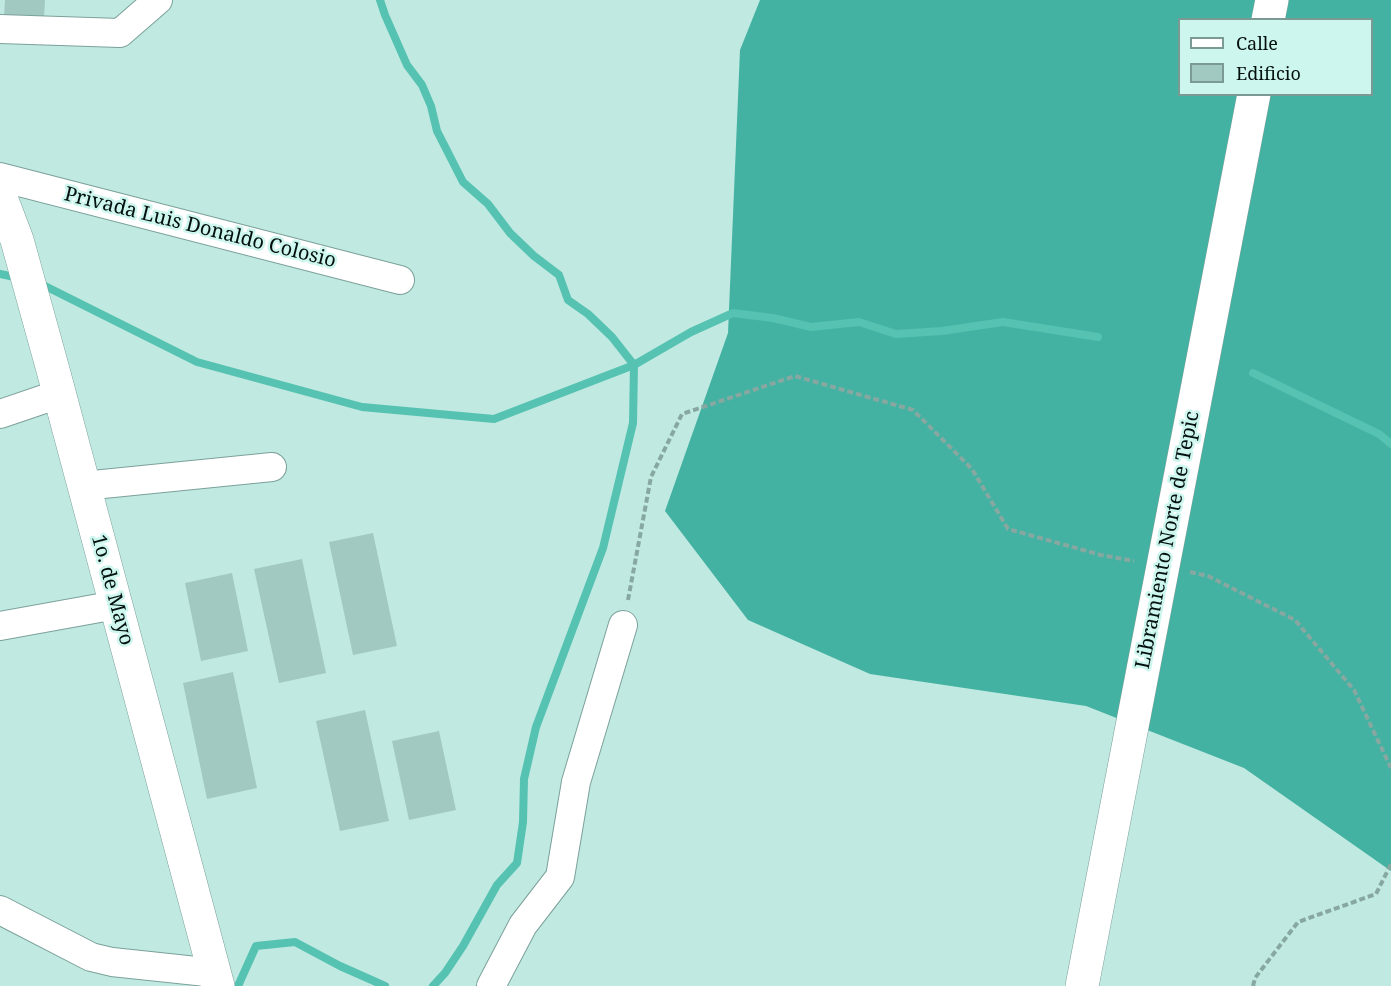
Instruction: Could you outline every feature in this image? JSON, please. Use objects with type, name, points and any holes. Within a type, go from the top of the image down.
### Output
[{"type":"main road","points":[[1268,18],[1272,0]]},
{"type":"main road","name":"Libramiento Norte de Tepic","points":[[1082,986],[1254,96]]},
{"type":"main road","name":"1o. de Mayo","points":[[0,193],[15,237],[56,382],[217,979]]},
{"type":"street","points":[[0,29],[120,33],[158,0]]},
{"type":"street","name":"Privada Luis Donaldo Colosio","points":[[0,193],[400,280]]},
{"type":"street","points":[[0,414],[56,382]]},
{"type":"street","points":[[83,486],[272,467]]},
{"type":"street","points":[[0,626],[116,605]]},
{"type":"street","points":[[491,986],[523,925],[560,877],[576,782],[624,625]]},
{"type":"street","points":[[6,917],[91,957],[112,963],[217,979]]},
{"type":"path","points":[[624,625],[651,477],[682,414],[795,376],[913,410],[972,469],[1008,530],[1101,555],[1142,563]]},
{"type":"path","points":[[1184,571],[1208,576],[1295,620],[1354,690],[1391,768]]},
{"type":"path","points":[[1253,986],[1255,978],[1298,922],[1376,894],[1391,864]]},
{"type":"green space","points":[[760,0],[1391,0],[1391,871],[1244,768],[1086,706],[870,674],[748,620],[665,511],[728,333],[740,50]]},
{"type":"building","points":[[5,0],[45,0],[44,17],[4,16]]},
{"type":"building","points":[[373,533],[397,646],[353,655],[329,542]]},
{"type":"building","points":[[302,559],[326,673],[279,683],[254,569]]},
{"type":"building","points":[[232,573],[248,651],[201,661],[185,583]]},
{"type":"building","points":[[233,672],[257,788],[207,799],[183,683]]},
{"type":"building","points":[[365,710],[389,821],[340,831],[316,721]]},
{"type":"building","points":[[439,731],[456,810],[409,820],[392,741]]},
{"type":"waterway","points":[[380,0],[407,65],[422,85],[431,106],[437,131],[463,182],[488,204],[510,233],[534,256],[559,275],[568,300],[588,314],[612,337],[634,365],[633,423],[603,548],[536,727],[524,779],[523,822],[517,863],[497,885],[463,946],[433,986]]},
{"type":"waterway","points":[[0,274],[19,278]]},
{"type":"waterway","points":[[39,283],[197,362],[362,407],[494,419],[634,365],[691,332],[733,313],[773,318],[811,327],[859,322],[896,334],[942,331],[1003,322],[1098,337]]},
{"type":"waterway","points":[[1253,373],[1379,434],[1391,444]]},
{"type":"waterway","points":[[238,986],[256,946],[295,942],[385,986]]}]
